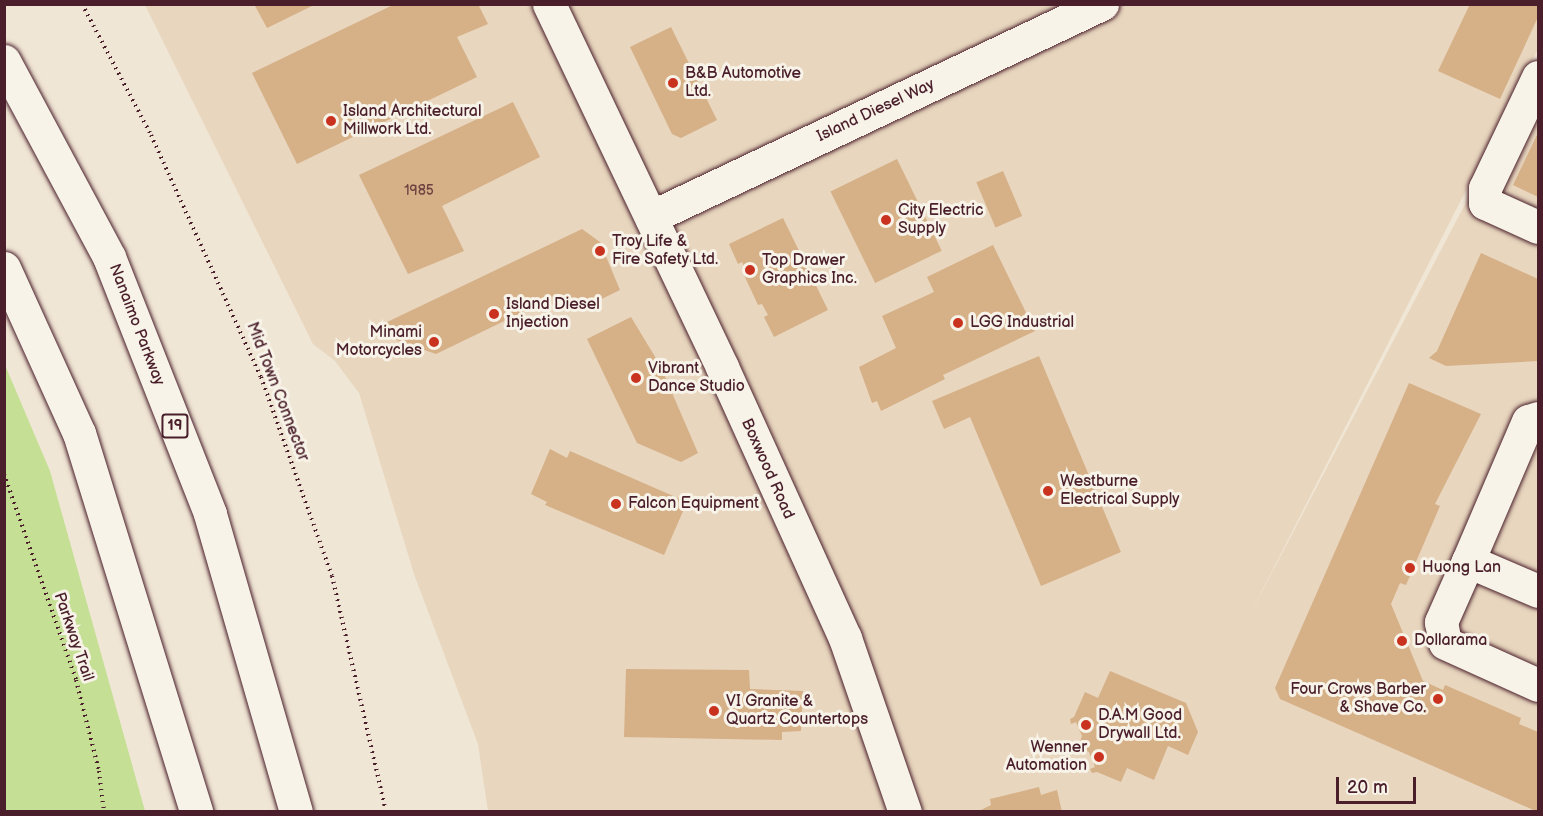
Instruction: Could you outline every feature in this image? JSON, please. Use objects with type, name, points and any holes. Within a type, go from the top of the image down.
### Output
[{"type":"main road","name":"Boxwood Road","points":[[549,4],[651,217],[845,638],[905,812]]},
{"type":"main road","name":"Island Diesel Way","points":[[651,217],[1102,4]]},
{"type":"main road","name":"Nanaimo Parkway","points":[[4,60],[109,257],[210,514],[296,812]]},
{"type":"main road","points":[[1539,77],[1485,188],[1485,203],[1539,227]]},
{"type":"main road","points":[[4,268],[79,433],[196,812]]},
{"type":"main road","points":[[1539,418],[1528,421],[1441,622],[1445,644],[1539,685]]},
{"type":"main road","points":[[1468,561],[1539,591]]},
{"type":"path","name":"Mid Town Connector","points":[[82,4],[151,135],[261,377],[332,576],[386,812]]},
{"type":"path","name":"Parkway Trail","points":[[4,474],[76,680],[99,771],[104,812]]},
{"type":"shaded area","points":[[145,5],[1538,5],[1538,49],[1246,622],[1538,65],[1538,811],[488,811],[478,744],[414,574],[359,393],[335,361],[313,344]]},
{"type":"green space","points":[[5,365],[50,471],[145,811],[5,811]]},
{"type":"building","points":[[254,4],[316,4],[267,28]]},
{"type":"building","name":"Island Architectural Millwork Ltd.","points":[[395,4],[478,4],[488,24],[457,37],[477,77],[297,164],[252,73]]},
{"type":"building","points":[[1470,4],[1538,4],[1538,17],[1500,99],[1438,71]]},
{"type":"building","name":"B&B Automotive Ltd.","points":[[671,27],[717,120],[681,138],[672,134],[630,47]]},
{"type":"building","points":[[513,102],[540,157],[442,206],[464,251],[408,274],[359,175]]},
{"type":"building","points":[[1538,133],[1538,197],[1513,185]]},
{"type":"building","name":"City Electric Supply","points":[[897,159],[942,251],[875,283],[830,191]]},
{"type":"building","points":[[1003,171],[1022,216],[995,227],[976,182]]},
{"type":"building","points":[[783,218],[828,310],[774,337],[764,317],[768,315],[762,304],[758,305],[744,275],[748,274],[742,262],[738,264],[729,244]]},
{"type":"building","points":[[582,229],[600,242],[620,290],[575,312],[544,302],[436,354],[390,338],[383,324]]},
{"type":"building","name":"LGG Industrial","points":[[993,245],[1035,331],[943,375],[945,379],[881,411],[877,401],[872,403],[859,367],[896,348],[882,316],[934,292],[927,277]]},
{"type":"building","points":[[1481,253],[1538,279],[1538,361],[1446,366],[1429,358],[1437,351]]},
{"type":"building","name":"Vibrant Dance Studio","points":[[631,317],[660,365],[698,453],[681,462],[637,443],[587,339]]},
{"type":"building","name":"Westburne Electrical Supply","points":[[1039,356],[1121,552],[1041,586],[970,417],[944,429],[932,401]]},
{"type":"building","points":[[1409,383],[1481,414],[1435,504],[1440,506],[1406,585],[1400,583],[1391,604],[1423,681],[1443,690],[1445,685],[1521,718],[1519,724],[1538,732],[1538,812],[1280,699],[1275,688]]},
{"type":"building","name":"Falcon Equipment","points":[[550,449],[567,458],[570,451],[687,502],[664,555],[545,505],[547,502],[531,494]]},
{"type":"building","name":"VI Granite & Quartz Countertops","points":[[626,669],[749,670],[750,689],[803,691],[801,731],[782,732],[782,740],[624,737]]},
{"type":"building","points":[[1110,671],[1186,703],[1198,732],[1188,755],[1168,746],[1154,780],[1127,768],[1121,782],[1097,772],[1092,773],[1090,769],[1095,767],[1089,752],[1078,747],[1082,736],[1076,722],[1071,724],[1070,719],[1074,717],[1085,692],[1098,698]]},
{"type":"building","points":[[1039,787],[1041,795],[1057,790],[1062,812],[977,812],[991,805],[990,799]]},
{"type":"place","name":"B&B Automotive Ltd.","points":[[673,83]]},
{"type":"place","name":"Island Architectural Millwork Ltd.","points":[[331,121]]},
{"type":"place","name":"City Electric Supply","points":[[886,220]]},
{"type":"place","name":"Troy Life & Fire Safety Ltd.","points":[[600,251]]},
{"type":"place","name":"Top Drawer Graphics Inc.","points":[[750,270]]},
{"type":"place","name":"Island Diesel Injection","points":[[494,314]]},
{"type":"place","name":"LGG Industrial","points":[[958,323]]},
{"type":"place","name":"Minami Motorcycles","points":[[434,342]]},
{"type":"place","name":"Vibrant Dance Studio","points":[[636,378]]},
{"type":"place","name":"Westburne Electrical Supply","points":[[1048,491]]},
{"type":"place","name":"Falcon Equipment","points":[[616,504]]},
{"type":"place","name":"Huong Lan","points":[[1410,568]]},
{"type":"place","name":"Dollarama","points":[[1402,641]]},
{"type":"place","name":"Four Crows Barber & Shave Co.","points":[[1438,699]]},
{"type":"place","name":"VI Granite & Quartz Countertops","points":[[714,711]]},
{"type":"place","name":"D.A.M Good Drywall Ltd.","points":[[1086,725]]},
{"type":"place","name":"Wenner Automation","points":[[1099,757]]}]
